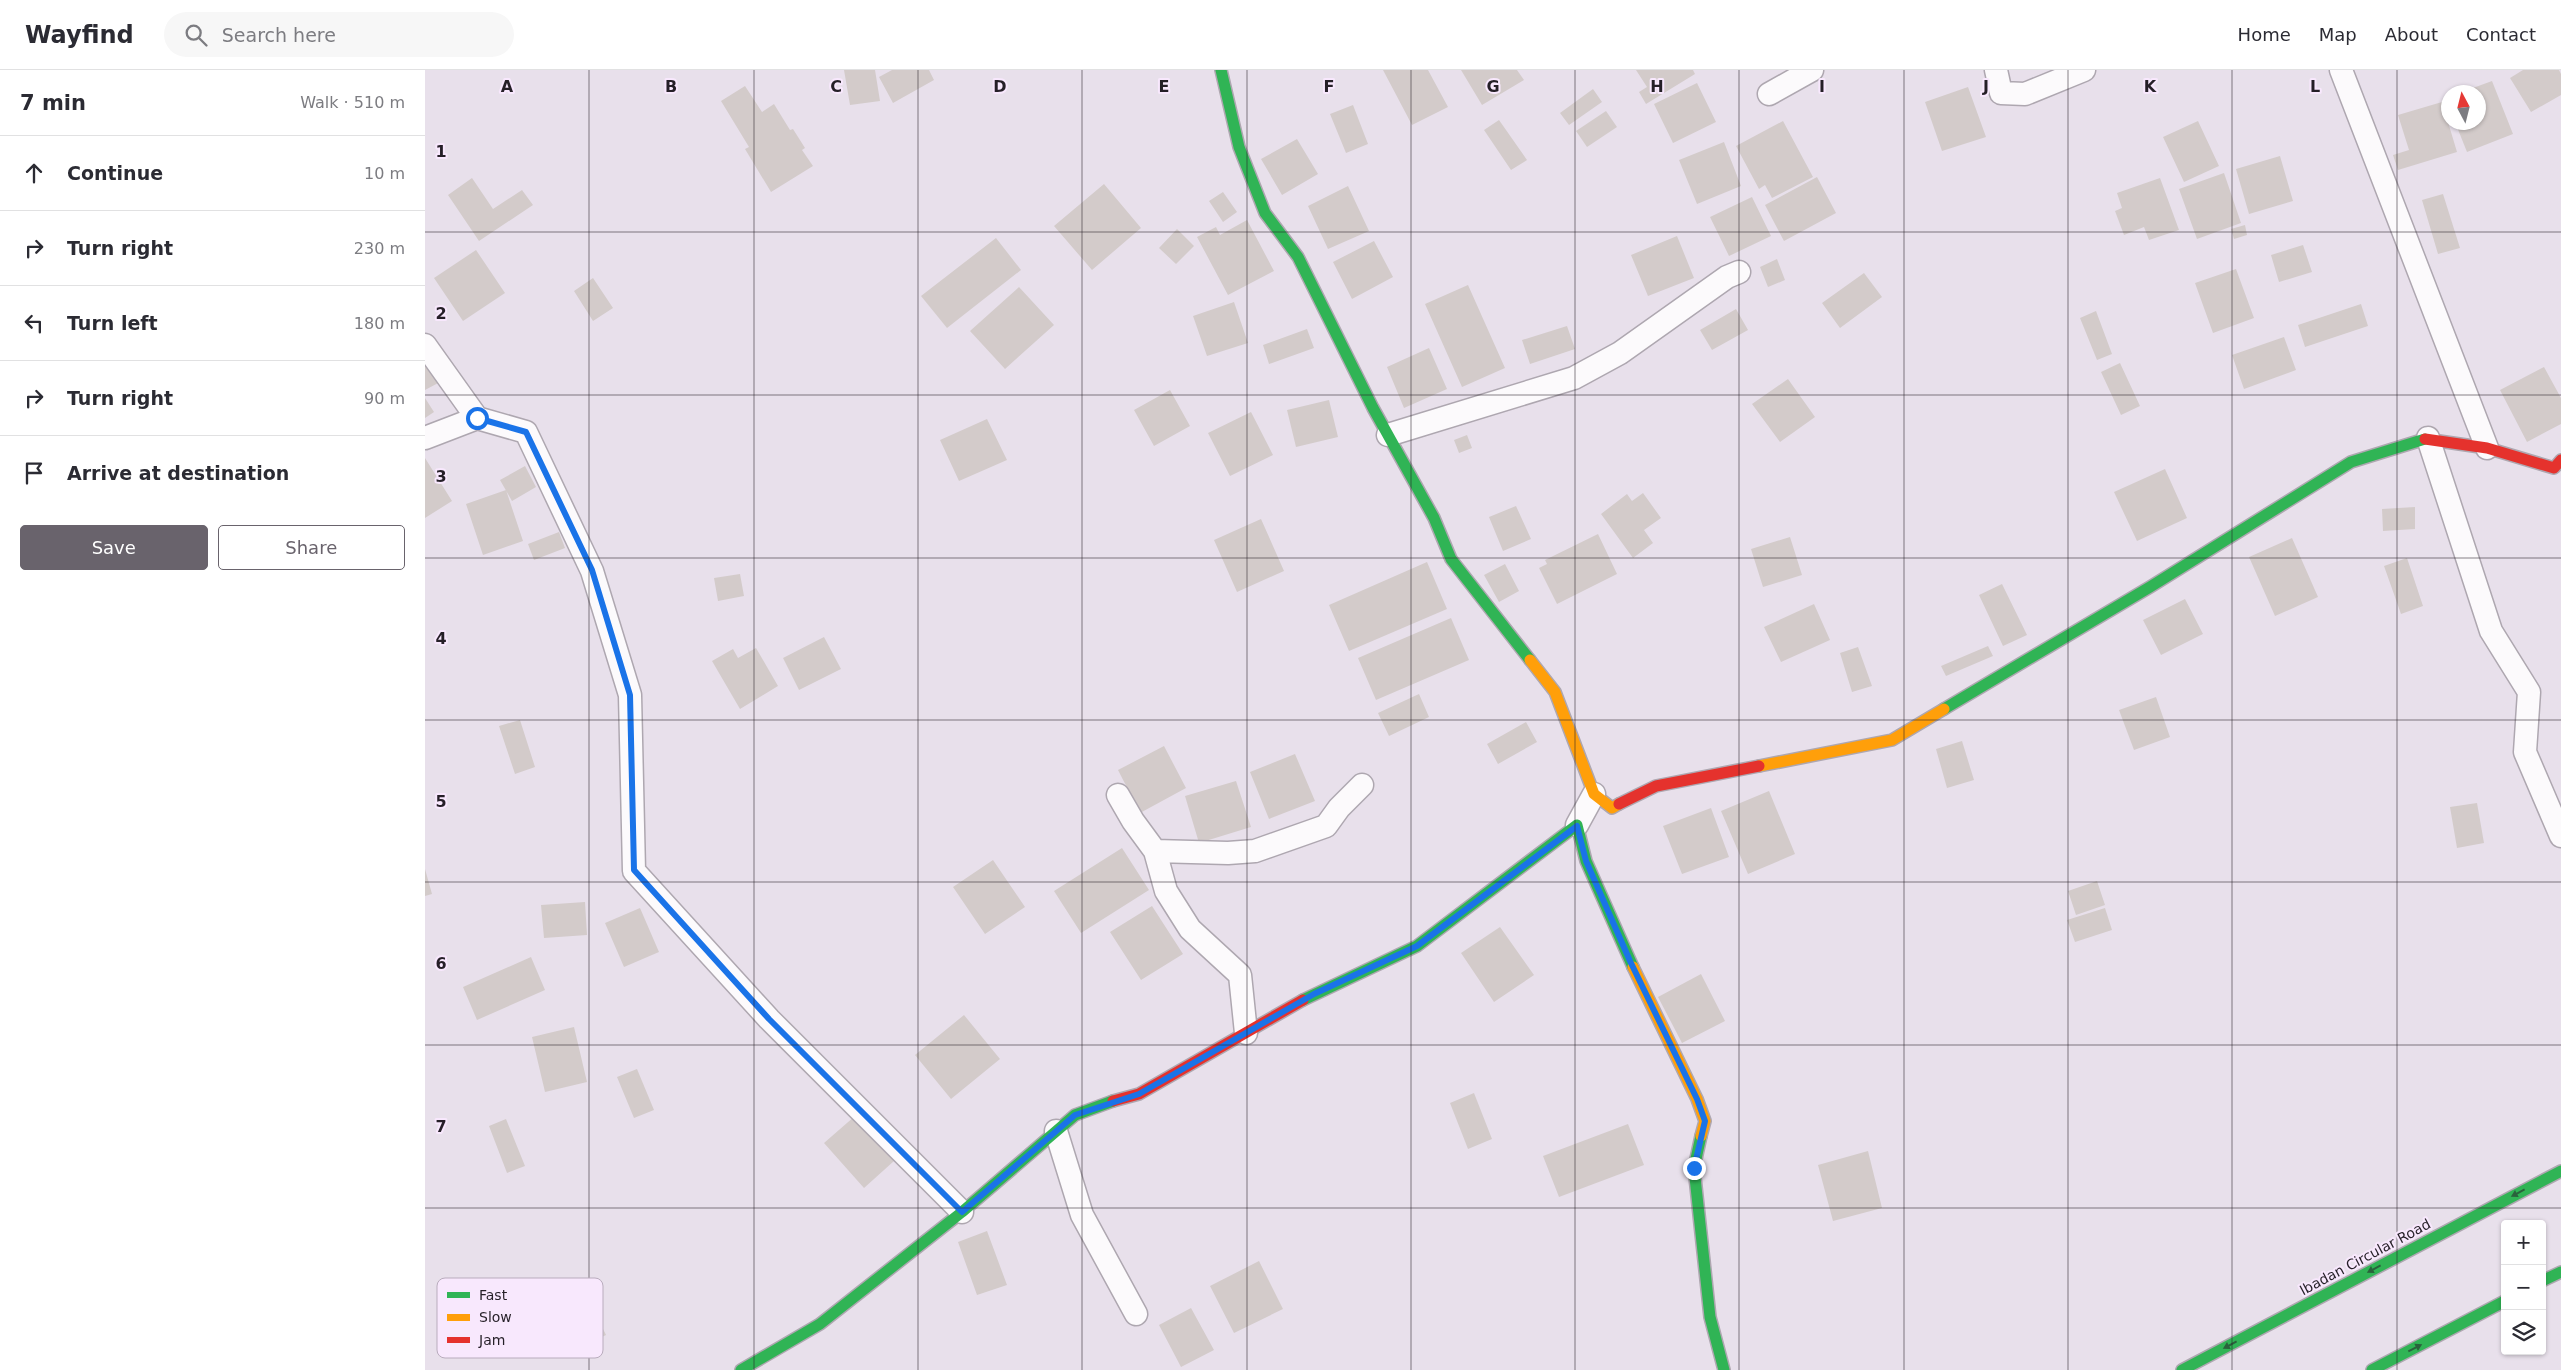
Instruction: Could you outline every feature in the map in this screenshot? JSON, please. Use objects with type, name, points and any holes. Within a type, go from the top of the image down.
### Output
[{"type":"main road","points":[[1221,70],[1239,146],[1265,213],[1298,257],[1388,435],[1434,518],[1451,559],[1555,692],[1594,794],[1612,808],[1656,786],[1891,740],[2150,587],[2351,462],[2429,438],[2487,448],[2554,468],[2561,460]]},
{"type":"main road","points":[[741,1370],[820,1324],[962,1212],[1075,1115],[1139,1094],[1314,994],[1417,946],[1577,826],[1586,861],[1630,961],[1697,1099],[1705,1121],[1694,1168],[1710,1317],[1724,1370]]},
{"type":"main road","name":"Ibadan Circular Road","points":[[2182,1370],[2561,1170]]},
{"type":"main road","points":[[2546,1279],[2561,1272]]},
{"type":"main road","points":[[2371,1370],[2501,1303]]},
{"type":"street","points":[[1769,94],[1812,70]]},
{"type":"street","points":[[1997,70],[2001,93],[2025,94],[2084,70]]},
{"type":"street","points":[[2341,70],[2487,448]]},
{"type":"street","points":[[1388,435],[1574,378],[1620,353],[1727,278],[1739,272]]},
{"type":"street","points":[[425,345],[477,418]]},
{"type":"street","points":[[425,438],[477,418],[526,432],[592,570],[630,695],[634,870],[769,1019],[962,1212]]},
{"type":"street","points":[[2429,438],[2491,632],[2529,692],[2525,752],[2561,836]]},
{"type":"street","points":[[1155,851],[1228,853],[1255,851],[1326,826],[1339,808],[1362,785]]},
{"type":"street","points":[[1577,826],[1594,794]]},
{"type":"street","points":[[1119,795],[1133,821],[1155,851],[1166,891],[1190,929],[1240,975],[1246,1033]]},
{"type":"street","points":[[1056,1131],[1082,1215],[1136,1314]]},
{"type":"building","points":[[844,70],[875,70],[880,101],[850,105]]},
{"type":"building","points":[[892,70],[929,70],[934,80],[893,103],[879,77]]},
{"type":"building","points":[[1383,70],[1428,70],[1448,107],[1412,125]]},
{"type":"building","points":[[1461,70],[1517,70],[1524,80],[1482,105]]},
{"type":"building","points":[[1636,70],[1693,70],[1695,74],[1646,104],[1639,92],[1647,87]]},
{"type":"building","points":[[2523,70],[2559,70],[2561,74],[2561,95],[2531,112],[2510,78]]},
{"type":"building","points":[[2492,81],[2513,134],[2467,152],[2458,130],[2486,130],[2486,85],[2481,85]]},
{"type":"building","points":[[1697,83],[1716,122],[1673,143],[1654,104]]},
{"type":"building","points":[[745,86],[762,112],[774,104],[790,130],[793,129],[805,148],[802,150],[813,166],[771,192],[745,149],[749,147],[721,101]]},
{"type":"building","points":[[1968,87],[1986,137],[1942,151],[1925,102]]},
{"type":"building","points":[[1593,89],[1602,102],[1569,125],[1560,113]]},
{"type":"building","points":[[2441,102],[2441,130],[2450,130],[2457,152],[2398,170],[2393,155],[2409,150],[2398,115]]},
{"type":"building","points":[[1353,105],[1368,144],[1346,153],[1330,114]]},
{"type":"building","points":[[1606,111],[1617,127],[1587,147],[1576,131]]},
{"type":"building","points":[[1499,120],[1527,160],[1511,170],[1484,130]]},
{"type":"building","points":[[1783,121],[1813,177],[1772,198],[1765,185],[1759,189],[1736,146]]},
{"type":"building","points":[[2198,121],[2219,166],[2184,182],[2163,137]]},
{"type":"building","points":[[1297,139],[1318,174],[1282,195],[1261,159]]},
{"type":"building","points":[[1724,142],[1741,186],[1697,204],[1679,160]]},
{"type":"building","points":[[2280,156],[2293,201],[2249,214],[2236,169]]},
{"type":"building","points":[[2224,173],[2241,223],[2197,239],[2179,189]]},
{"type":"building","points":[[1817,177],[1836,213],[1784,241],[1765,205]]},
{"type":"building","points":[[472,178],[493,209],[522,190],[533,205],[479,241],[448,195]]},
{"type":"building","points":[[2160,178],[2179,230],[2149,240],[2144,227],[2124,235],[2115,211],[2122,208],[2117,193]]},
{"type":"building","points":[[1104,184],[1141,228],[1092,270],[1054,226]]},
{"type":"building","points":[[1348,186],[1369,231],[1328,249],[1308,206]]},
{"type":"building","points":[[1223,192],[1237,212],[1223,222],[1209,201]]},
{"type":"building","points":[[2443,194],[2460,248],[2438,254],[2422,200]]},
{"type":"building","points":[[1752,197],[1771,236],[1729,256],[1710,217]]},
{"type":"building","points":[[1247,220],[1274,271],[1228,295],[1197,237],[1216,227],[1220,235]]},
{"type":"building","points":[[2245,225],[2247,235],[2234,239],[2231,229]]},
{"type":"building","points":[[1177,229],[1194,246],[1176,264],[1159,248]]},
{"type":"building","points":[[1677,236],[1694,278],[1648,296],[1631,255]]},
{"type":"building","points":[[996,238],[1021,270],[947,328],[921,296]]},
{"type":"building","points":[[1374,241],[1393,277],[1352,299],[1333,262]]},
{"type":"building","points":[[2303,245],[2312,272],[2279,282],[2271,255]]},
{"type":"building","points":[[476,250],[505,293],[463,321],[434,278]]},
{"type":"building","points":[[1777,259],[1785,280],[1768,287],[1760,267]]},
{"type":"building","points":[[2236,269],[2254,318],[2213,333],[2195,283]]},
{"type":"building","points":[[1864,273],[1882,297],[1840,328],[1822,303]]},
{"type":"building","points":[[593,278],[613,308],[593,321],[574,291]]},
{"type":"building","points":[[1468,285],[1505,368],[1462,387],[1425,304]]},
{"type":"building","points":[[1019,287],[1054,325],[1005,369],[970,331]]},
{"type":"building","points":[[1234,302],[1248,343],[1207,356],[1193,316]]},
{"type":"building","points":[[2361,304],[2368,326],[2305,347],[2298,325]]},
{"type":"building","points":[[1736,309],[1748,330],[1712,350],[1700,330]]},
{"type":"building","points":[[2096,311],[2112,354],[2097,360],[2080,318]]},
{"type":"building","points":[[1567,326],[1575,349],[1530,364],[1522,340]]},
{"type":"building","points":[[1307,329],[1314,348],[1269,364],[1263,345]]},
{"type":"building","points":[[2284,337],[2296,370],[2244,389],[2232,355]]},
{"type":"building","points":[[1429,348],[1447,389],[1404,408],[1387,367]]},
{"type":"building","points":[[425,351],[442,381],[425,390]]},
{"type":"building","points":[[2120,363],[2140,406],[2121,415],[2101,372]]},
{"type":"building","points":[[2544,367],[2561,398],[2561,424],[2527,442],[2500,390]]},
{"type":"building","points":[[1788,379],[1815,417],[1780,442],[1752,404]]},
{"type":"building","points":[[1170,390],[1190,426],[1154,446],[1134,410]]},
{"type":"building","points":[[425,398],[434,412],[425,418]]},
{"type":"building","points":[[1329,400],[1338,437],[1296,447],[1287,410]]},
{"type":"building","points":[[1251,412],[1273,455],[1230,476],[1208,433]]},
{"type":"building","points":[[987,419],[1007,460],[959,481],[940,440]]},
{"type":"building","points":[[1467,435],[1472,448],[1459,453],[1454,440]]},
{"type":"building","points":[[425,458],[452,501],[425,518]]},
{"type":"building","points":[[525,466],[536,487],[512,501],[500,480]]},
{"type":"building","points":[[2165,469],[2187,518],[2137,541],[2114,492]]},
{"type":"building","points":[[506,490],[523,541],[483,555],[466,504]]},
{"type":"building","points":[[1643,493],[1661,518],[1644,530],[1653,543],[1633,558],[1601,514],[1627,494],[1632,501]]},
{"type":"building","points":[[1516,506],[1531,539],[1503,551],[1489,517]]},
{"type":"building","points":[[2415,507],[2415,529],[2383,531],[2382,509]]},
{"type":"building","points":[[1261,519],[1284,571],[1237,592],[1214,540]]},
{"type":"building","points":[[559,532],[565,548],[534,560],[528,544]]},
{"type":"building","points":[[1598,534],[1617,574],[1557,604],[1539,568],[1547,564],[1545,560]]},
{"type":"building","points":[[1790,537],[1802,575],[1763,587],[1751,549]]},
{"type":"building","points":[[2292,538],[2318,597],[2275,616],[2249,557]]},
{"type":"building","points":[[2407,558],[2423,606],[2401,614],[2384,566]]},
{"type":"building","points":[[1427,562],[1447,609],[1349,651],[1329,605]]},
{"type":"building","points":[[1505,564],[1519,591],[1499,602],[1484,575]]},
{"type":"building","points":[[740,574],[744,596],[718,601],[714,578]]},
{"type":"building","points":[[2002,584],[2027,635],[2003,646],[1979,595]]},
{"type":"building","points":[[2185,599],[2203,634],[2161,655],[2143,620]]},
{"type":"building","points":[[1814,604],[1830,640],[1781,662],[1764,627]]},
{"type":"building","points":[[1451,618],[1469,660],[1376,700],[1358,658]]},
{"type":"building","points":[[824,637],[841,669],[799,690],[783,658]]},
{"type":"building","points":[[1988,646],[1993,656],[1946,676],[1941,666]]},
{"type":"building","points":[[1858,647],[1872,686],[1852,692],[1840,653]]},
{"type":"building","points":[[756,648],[778,686],[740,709],[712,661],[733,649],[738,658]]},
{"type":"building","points":[[1419,694],[1429,717],[1389,736],[1378,713]]},
{"type":"building","points":[[2156,697],[2170,737],[2134,750],[2119,710]]},
{"type":"building","points":[[520,720],[535,767],[515,774],[499,726]]},
{"type":"building","points":[[1526,722],[1537,742],[1498,764],[1487,744]]},
{"type":"building","points":[[1962,741],[1974,780],[1947,788],[1936,749]]},
{"type":"building","points":[[1164,746],[1186,788],[1140,813],[1118,770]]},
{"type":"building","points":[[1295,754],[1315,801],[1269,819],[1250,772]]},
{"type":"building","points":[[1236,781],[1251,827],[1199,843],[1185,796]]},
{"type":"building","points":[[1769,791],[1795,854],[1748,874],[1721,811]]},
{"type":"building","points":[[2477,803],[2484,843],[2457,848],[2450,807]]},
{"type":"building","points":[[1711,808],[1729,857],[1682,874],[1663,826]]},
{"type":"building","points":[[1122,848],[1149,890],[1081,933],[1054,891]]},
{"type":"building","points":[[993,860],[1025,907],[985,934],[953,887]]},
{"type":"building","points":[[425,869],[432,894],[425,896]]},
{"type":"building","points":[[2097,881],[2105,905],[2076,915],[2068,891]]},
{"type":"building","points":[[585,902],[587,935],[544,938],[541,905]]},
{"type":"building","points":[[1152,906],[1183,954],[1141,980],[1110,932]]},
{"type":"building","points":[[640,908],[659,952],[624,967],[605,923]]},
{"type":"building","points":[[2105,908],[2112,930],[2075,942],[2067,920]]},
{"type":"building","points":[[1500,927],[1534,975],[1494,1002],[1461,953]]},
{"type":"building","points":[[531,957],[545,990],[477,1020],[463,987]]},
{"type":"building","points":[[1701,974],[1725,1021],[1682,1043],[1658,997]]},
{"type":"building","points":[[964,1015],[1000,1059],[951,1099],[915,1055]]},
{"type":"building","points":[[574,1027],[587,1082],[545,1092],[532,1037]]},
{"type":"building","points":[[637,1069],[654,1110],[634,1118],[617,1077]]},
{"type":"building","points":[[1474,1093],[1492,1139],[1468,1149],[1450,1103]]},
{"type":"building","points":[[855,1116],[894,1161],[864,1188],[824,1143]]},
{"type":"building","points":[[506,1119],[525,1166],[507,1173],[489,1126]]},
{"type":"building","points":[[1628,1124],[1644,1165],[1559,1197],[1543,1156]]},
{"type":"building","points":[[1868,1151],[1882,1208],[1833,1221],[1818,1165]]},
{"type":"building","points":[[987,1231],[1007,1285],[977,1295],[958,1242]]},
{"type":"building","points":[[1259,1261],[1283,1309],[1234,1333],[1210,1286]]},
{"type":"building","points":[[1191,1308],[1214,1350],[1181,1367],[1159,1325]]},
{"type":"traffic: fast","points":[[1221,70],[1239,147],[1265,213],[1298,257],[1373,408],[1434,518],[1451,559],[1530,660]]},
{"type":"traffic: fast","points":[[1944,709],[2150,587],[2351,462],[2425,439]]},
{"type":"traffic: fast","points":[[1303,1000],[1417,946],[1577,825],[1586,861],[1633,967]]},
{"type":"traffic: fast","points":[[741,1370],[820,1324],[962,1212],[1075,1115],[1113,1101]]},
{"type":"traffic: fast","points":[[1701,1136],[1694,1168],[1710,1317],[1724,1370]]},
{"type":"traffic: fast","points":[[2182,1370],[2561,1171]]},
{"type":"traffic: fast","points":[[2546,1279],[2561,1272]]},
{"type":"traffic: fast","points":[[2372,1370],[2501,1303]]},
{"type":"traffic: slow","points":[[1530,660],[1555,692],[1594,794],[1612,808],[1619,804]]},
{"type":"traffic: slow","points":[[1759,766],[1892,740],[1944,709]]},
{"type":"traffic: slow","points":[[1633,967],[1697,1099],[1705,1121],[1701,1136]]},
{"type":"traffic: jam","points":[[2425,439],[2487,448],[2554,468],[2561,460]]},
{"type":"traffic: jam","points":[[1619,804],[1656,786],[1759,766]]},
{"type":"traffic: jam","points":[[1113,1101],[1139,1094],[1303,1000]]},
{"type":"route","points":[[477,418],[526,432],[592,570],[630,695],[634,870],[769,1019],[962,1212],[1025,1155],[1075,1115],[1102,1104],[1139,1094],[1314,994],[1417,946],[1539,852],[1577,826],[1586,861],[1630,961],[1697,1099],[1705,1121],[1694,1168]]}]
